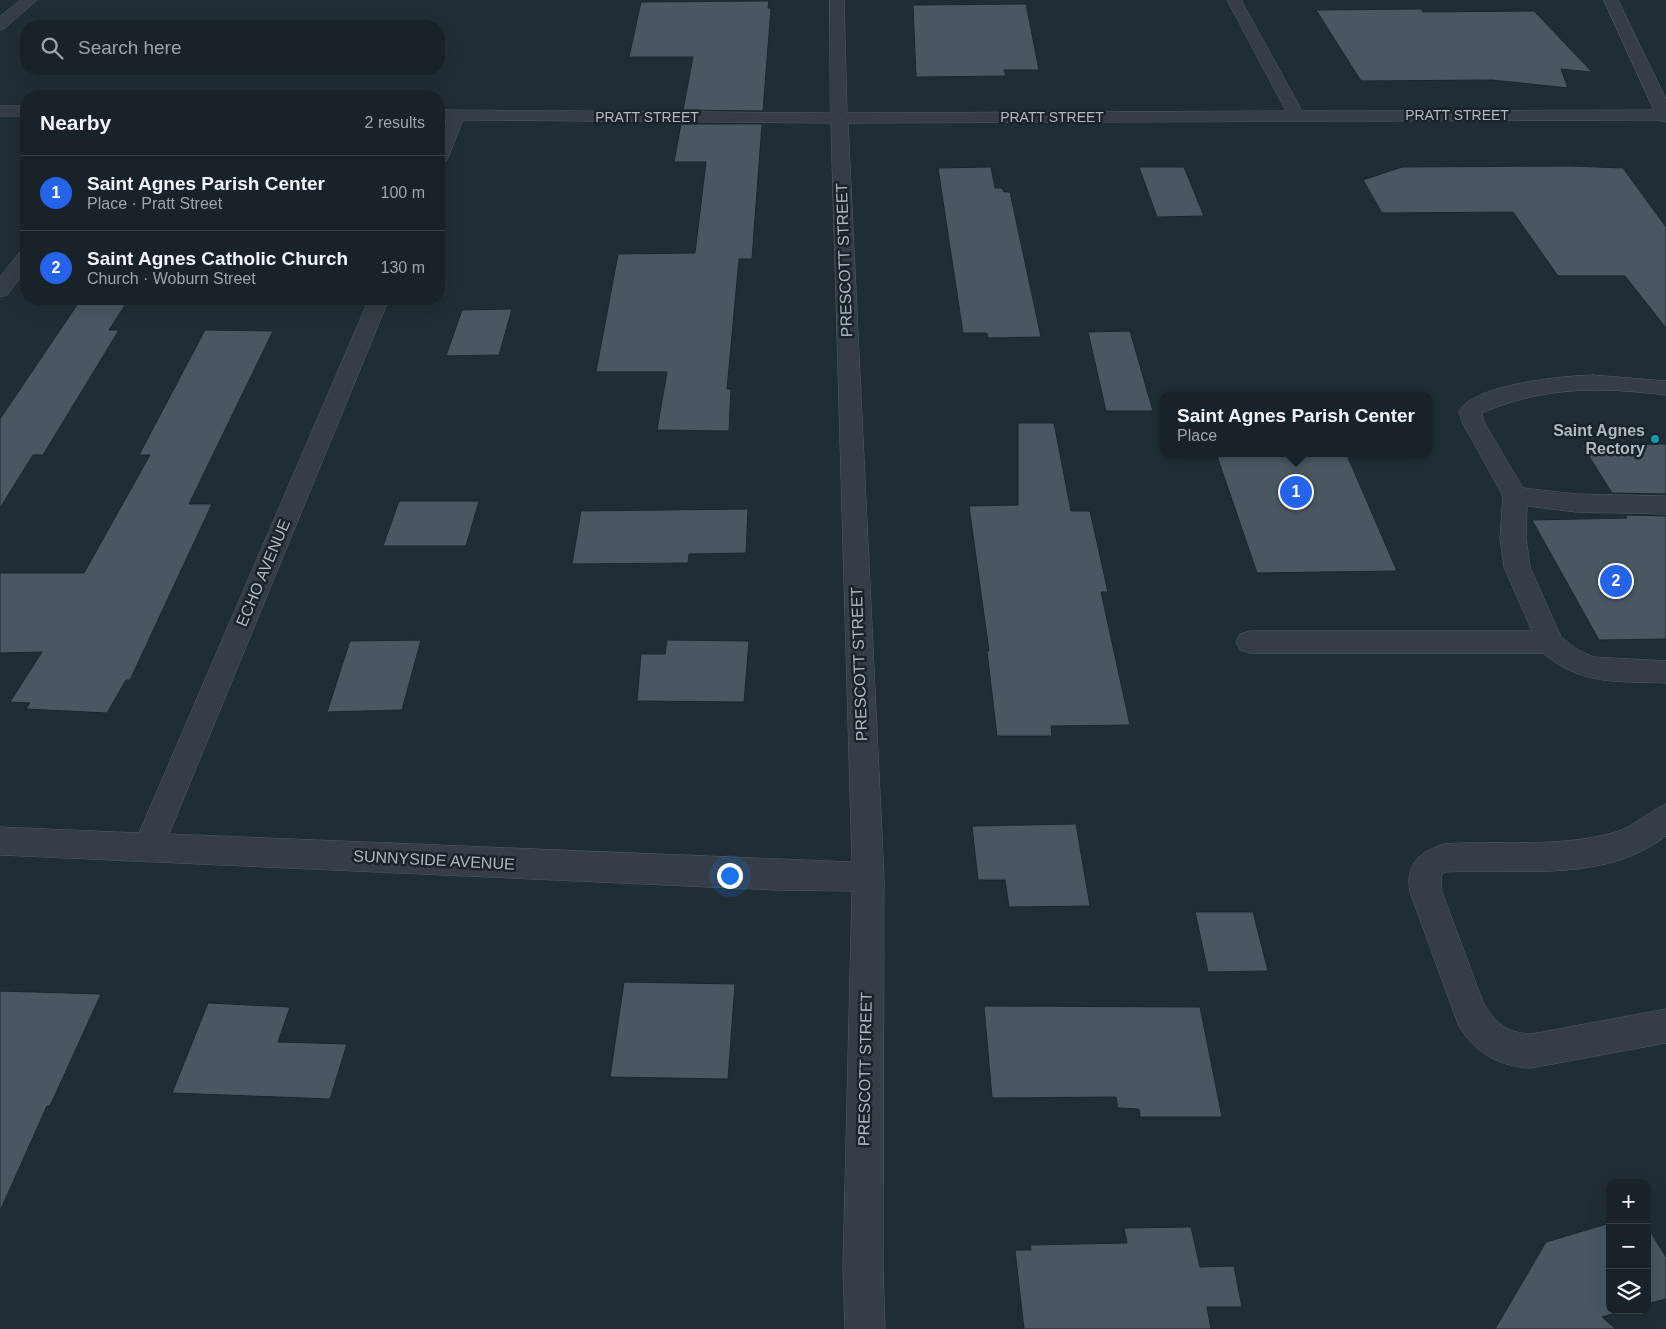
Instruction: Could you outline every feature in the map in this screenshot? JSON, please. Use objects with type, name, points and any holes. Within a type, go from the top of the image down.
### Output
[{"type":"street","points":[[0,25],[30,0]]},
{"type":"street","name":"PRESCOTT STREET","points":[[837,0],[839,118],[868,878],[863,1268],[865,1329]]},
{"type":"street","points":[[1234,0],[1296,115]]},
{"type":"street","points":[[1611,0],[1665,116]]},
{"type":"street","points":[[0,111],[20,111]]},
{"type":"street","name":"PRATT STREET","points":[[445,115],[839,118],[1296,115],[1665,116]]},
{"type":"street","points":[[445,144],[457,115]]},
{"type":"street","points":[[0,291],[20,265]]},
{"type":"street","name":"ECHO AVENUE","points":[[148,847],[376,305]]},
{"type":"street","points":[[1666,388],[1634,384],[1562,384],[1522,389],[1474,407],[1470,411],[1473,422],[1515,496],[1513,538],[1517,567],[1549,642],[1568,658],[1592,668],[1666,672]]},
{"type":"street","points":[[1515,496],[1576,502],[1666,505]]},
{"type":"street","points":[[1250,642],[1549,642]]},
{"type":"street","points":[[1666,818],[1644,835],[1621,846],[1594,852],[1566,855],[1443,858],[1431,864],[1424,879],[1426,892],[1470,1012],[1481,1029],[1496,1043],[1513,1050],[1531,1051],[1666,1026]]},
{"type":"street","name":"SUNNYSIDE AVENUE","points":[[0,841],[868,878]]},
{"type":"building","points":[[769,1],[768,8],[771,8],[763,111],[683,110],[693,57],[629,57],[641,2]]},
{"type":"building","points":[[1026,4],[1039,70],[1004,70],[1006,76],[916,77],[913,5]]},
{"type":"building","points":[[1421,9],[1423,12],[1534,11],[1592,72],[1561,69],[1568,88],[1492,80],[1361,81],[1316,10]]},
{"type":"building","points":[[681,124],[762,124],[752,259],[739,259],[727,389],[731,389],[729,431],[657,430],[667,372],[596,372],[618,254],[695,253],[706,162],[674,162]]},
{"type":"building","points":[[1570,166],[1623,168],[1666,227],[1666,328],[1625,276],[1558,276],[1513,212],[1382,213],[1363,180],[1402,167]]},
{"type":"building","points":[[991,167],[995,188],[1002,188],[1004,192],[1010,192],[1041,337],[988,338],[987,333],[963,333],[938,168]]},
{"type":"building","points":[[1139,167],[1184,167],[1204,216],[1157,217]]},
{"type":"building","points":[[77,305],[125,305],[109,330],[119,330],[43,455],[33,455],[0,508],[0,419]]},
{"type":"building","points":[[512,309],[499,355],[446,356],[462,310]]},
{"type":"building","points":[[205,330],[273,331],[189,504],[212,504],[130,680],[126,680],[107,713],[26,709],[30,703],[10,702],[42,652],[0,653],[0,573],[84,573],[150,455],[139,455]]},
{"type":"building","points":[[1130,331],[1153,411],[1106,411],[1088,332]]},
{"type":"building","points":[[1018,423],[1054,423],[1071,511],[1090,511],[1108,592],[1101,592],[1130,725],[1051,726],[1052,736],[997,736],[987,651],[989,651],[969,506],[1018,505]]},
{"type":"building","points":[[1666,444],[1666,494],[1612,493],[1582,445]]},
{"type":"building","points":[[1217,457],[1348,457],[1397,571],[1257,573]]},
{"type":"building","points":[[399,501],[479,501],[466,546],[383,546]]},
{"type":"building","points":[[748,509],[746,553],[689,554],[688,563],[572,564],[581,511]]},
{"type":"building","points":[[1625,515],[1666,516],[1666,639],[1599,640],[1532,520],[1627,518]]},
{"type":"building","points":[[421,640],[402,710],[327,712],[350,641]]},
{"type":"building","points":[[667,640],[749,641],[744,702],[637,701],[641,654],[665,654]]},
{"type":"building","points":[[1076,824],[1090,906],[1009,907],[1005,880],[978,880],[972,826]]},
{"type":"building","points":[[1195,912],[1253,912],[1268,971],[1208,972]]},
{"type":"building","points":[[624,982],[735,984],[728,1079],[610,1077]]},
{"type":"building","points":[[0,991],[101,994],[50,1106],[47,1106],[0,1211]]},
{"type":"building","points":[[208,1003],[290,1007],[278,1042],[347,1044],[330,1099],[172,1093]]},
{"type":"building","points":[[984,1006],[1200,1007],[1222,1117],[1140,1117],[1139,1109],[1118,1108],[1116,1097],[992,1098]]},
{"type":"building","points":[[1606,1224],[1606,1314],[1612,1314],[1602,1317],[1616,1329],[1495,1329],[1546,1242]]},
{"type":"building","points":[[1191,1227],[1200,1267],[1234,1266],[1242,1307],[1207,1307],[1211,1329],[1024,1329],[1015,1250],[1031,1250],[1030,1245],[1127,1243],[1124,1228]]},
{"type":"building","points":[[1651,1233],[1666,1257],[1666,1299],[1651,1303]]},
{"type":"place","name":"Saint Agnes Rectory","points":[[1655,439]]},
{"type":"place","name":"Saint Agnes Parish Center","points":[[1296,492]]},
{"type":"place","name":"Saint Agnes Catholic Church","points":[[1616,581]]}]
